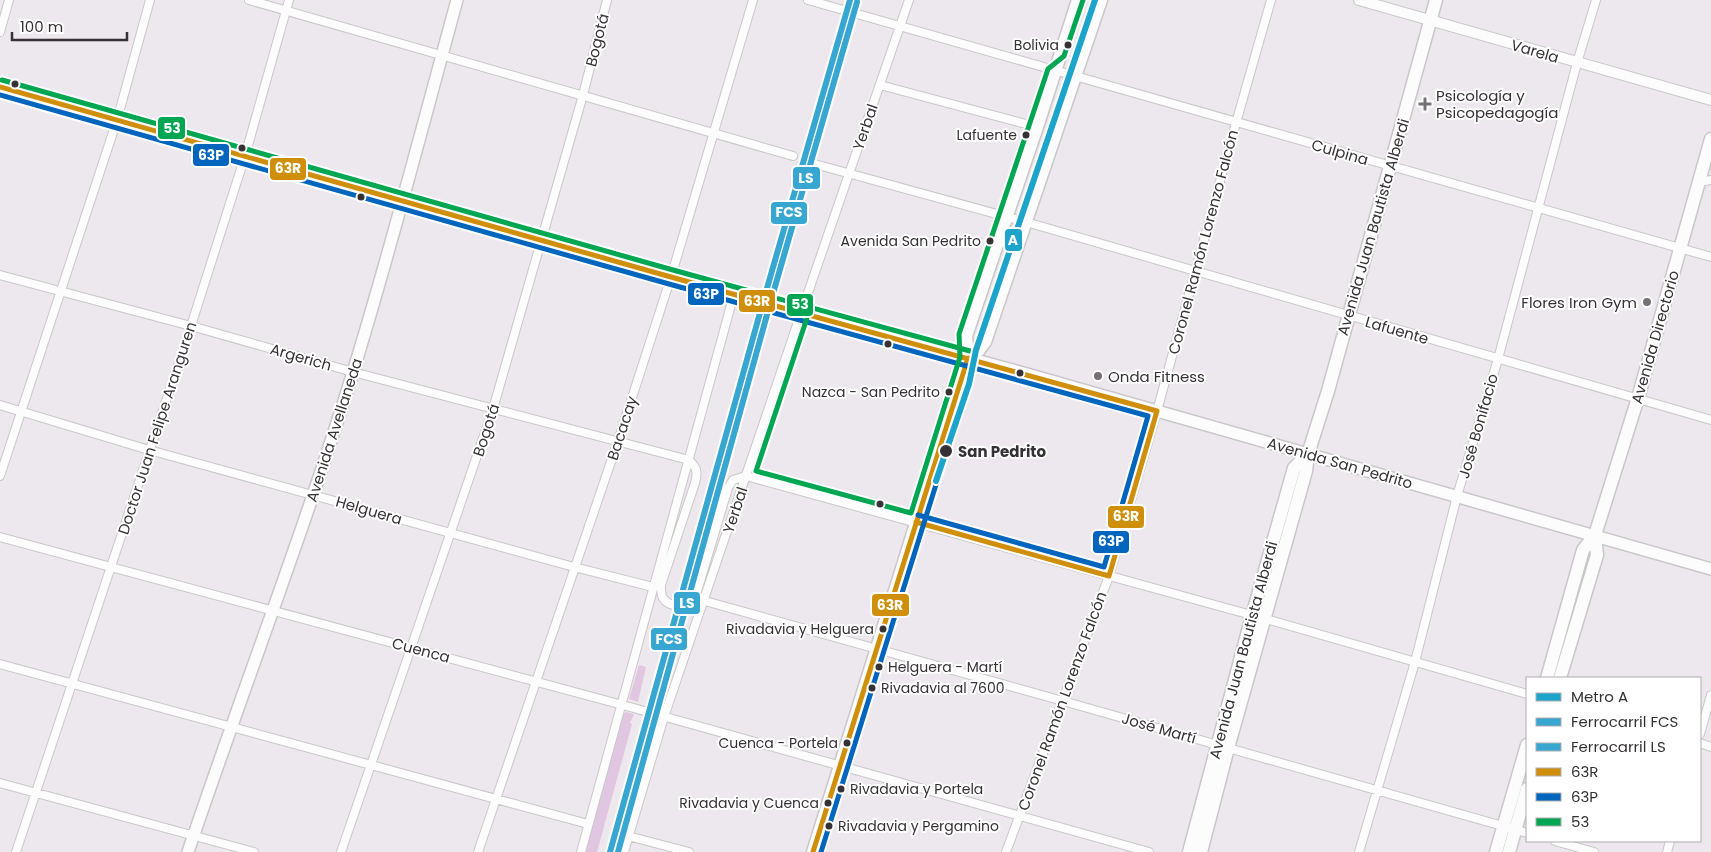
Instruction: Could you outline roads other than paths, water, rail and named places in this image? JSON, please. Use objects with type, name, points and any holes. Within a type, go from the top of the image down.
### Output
[{"type":"main road","name":"Avenida Avellaneda","points":[[188,852],[274,610],[353,372],[457,0]]},
{"type":"main road","points":[[813,852],[968,358],[966,336],[1078,0]]},
{"type":"main road","points":[[968,358],[979,350],[985,342],[1102,0]]},
{"type":"main road","name":"Avenida Juan Bautista Alberdi","points":[[1189,852],[1222,747],[1266,619],[1306,471],[1308,454],[1328,391],[1436,0]]},
{"type":"main road","name":"Avenida San Pedrito","points":[[0,87],[670,277],[1157,411],[1711,569]]},
{"type":"main road","name":"Avenida Directorio","points":[[1546,677],[1583,550],[1595,535],[1638,398],[1680,249],[1705,181],[1711,139]]},
{"type":"main road","name":"Avenida Juan Bautista Alberdi","points":[[1201,852],[1222,747],[1252,616],[1294,468],[1308,454]]},
{"type":"main road","name":"Avenida Directorio","points":[[1560,677],[1597,555],[1595,535]]},
{"type":"main road","points":[[1496,852],[1516,829],[1526,753]]},
{"type":"main road","points":[[1509,852],[1526,793]]},
{"type":"street","points":[[0,32],[9,0]]},
{"type":"street","points":[[0,476],[117,120],[150,0]]},
{"type":"street","points":[[249,0],[793,156]]},
{"type":"street","name":"Doctor Juan Felipe Aranguren","points":[[16,852],[191,326],[245,156],[289,0]]},
{"type":"street","name":"Bogotá","points":[[342,852],[493,409],[583,95],[607,0]]},
{"type":"street","name":"Bacacay","points":[[478,852],[618,441],[670,277],[753,0]]},
{"type":"street","name":"Culpina","points":[[808,0],[1711,257]]},
{"type":"street","name":"Yerbal","points":[[624,852],[664,717],[705,602],[801,313],[909,0]]},
{"type":"street","name":"Coronel Ramón Lorenzo Falcón","points":[[1006,852],[1109,576],[1157,411],[1271,0]]},
{"type":"street","name":"Varela","points":[[1359,0],[1711,100]]},
{"type":"street","name":"José Bonifacio","points":[[1359,852],[1415,662],[1457,496],[1498,359],[1577,63],[1596,0]]},
{"type":"street","points":[[880,85],[1037,127]]},
{"type":"street","name":"Lafuente","points":[[811,163],[1006,216],[1711,420]]},
{"type":"street","name":"Argerich","points":[[0,276],[191,326],[353,372],[689,460]]},
{"type":"street","points":[[581,852],[734,294]]},
{"type":"street","name":"Helguera","points":[[0,405],[149,450],[653,587]]},
{"type":"street","points":[[689,460],[695,466],[696,477],[661,586],[663,597],[667,602],[674,605],[691,602],[697,593],[728,488],[734,480],[746,476],[1266,619],[1526,694]]},
{"type":"street","name":"Cuenca","points":[[0,537],[274,610],[1149,852]]},
{"type":"street","points":[[705,602],[877,649]]},
{"type":"street","name":"José Martí","points":[[877,649],[1516,829]]},
{"type":"street","points":[[0,664],[588,824]]},
{"type":"street","points":[[1701,730],[1711,695]]},
{"type":"street","points":[[0,783],[254,852]]},
{"type":"street","points":[[628,836],[689,852]]},
{"type":"street","points":[[1559,842],[1594,852]]},
{"type":"metro line","name":"A","points":[[936,481],[969,384],[976,350],[1095,0]]},
{"type":"rail line","name":"FCS","points":[[610,852],[763,302],[850,0]]},
{"type":"rail line","name":"LS","points":[[618,852],[770,304],[857,2]]},
{"type":"place","name":"Bolivia","points":[[1068,45]]},
{"type":"place","name":"Psicología y Psicopedagogía","points":[[1425,104]]},
{"type":"place","name":"Lafuente","points":[[1026,135]]},
{"type":"place","name":"Avenida San Pedrito","points":[[990,241]]},
{"type":"place","name":"Flores Iron Gym","points":[[1647,302]]},
{"type":"place","name":"Onda Fitness","points":[[1098,376]]},
{"type":"place","name":"Nazca - San Pedrito","points":[[949,392]]},
{"type":"place","name":"San Pedrito","points":[[946,451]]},
{"type":"place","name":"Rivadavia y Helguera","points":[[883,629]]},
{"type":"place","name":"Helguera - Martí","points":[[879,667]]},
{"type":"place","name":"Rivadavia al 7600","points":[[872,688]]},
{"type":"place","name":"Cuenca - Portela","points":[[847,743]]},
{"type":"place","name":"Rivadavia y Portela","points":[[841,789]]},
{"type":"place","name":"Rivadavia y Cuenca","points":[[828,803]]},
{"type":"place","name":"Rivadavia y Pergamino","points":[[829,826]]}]
